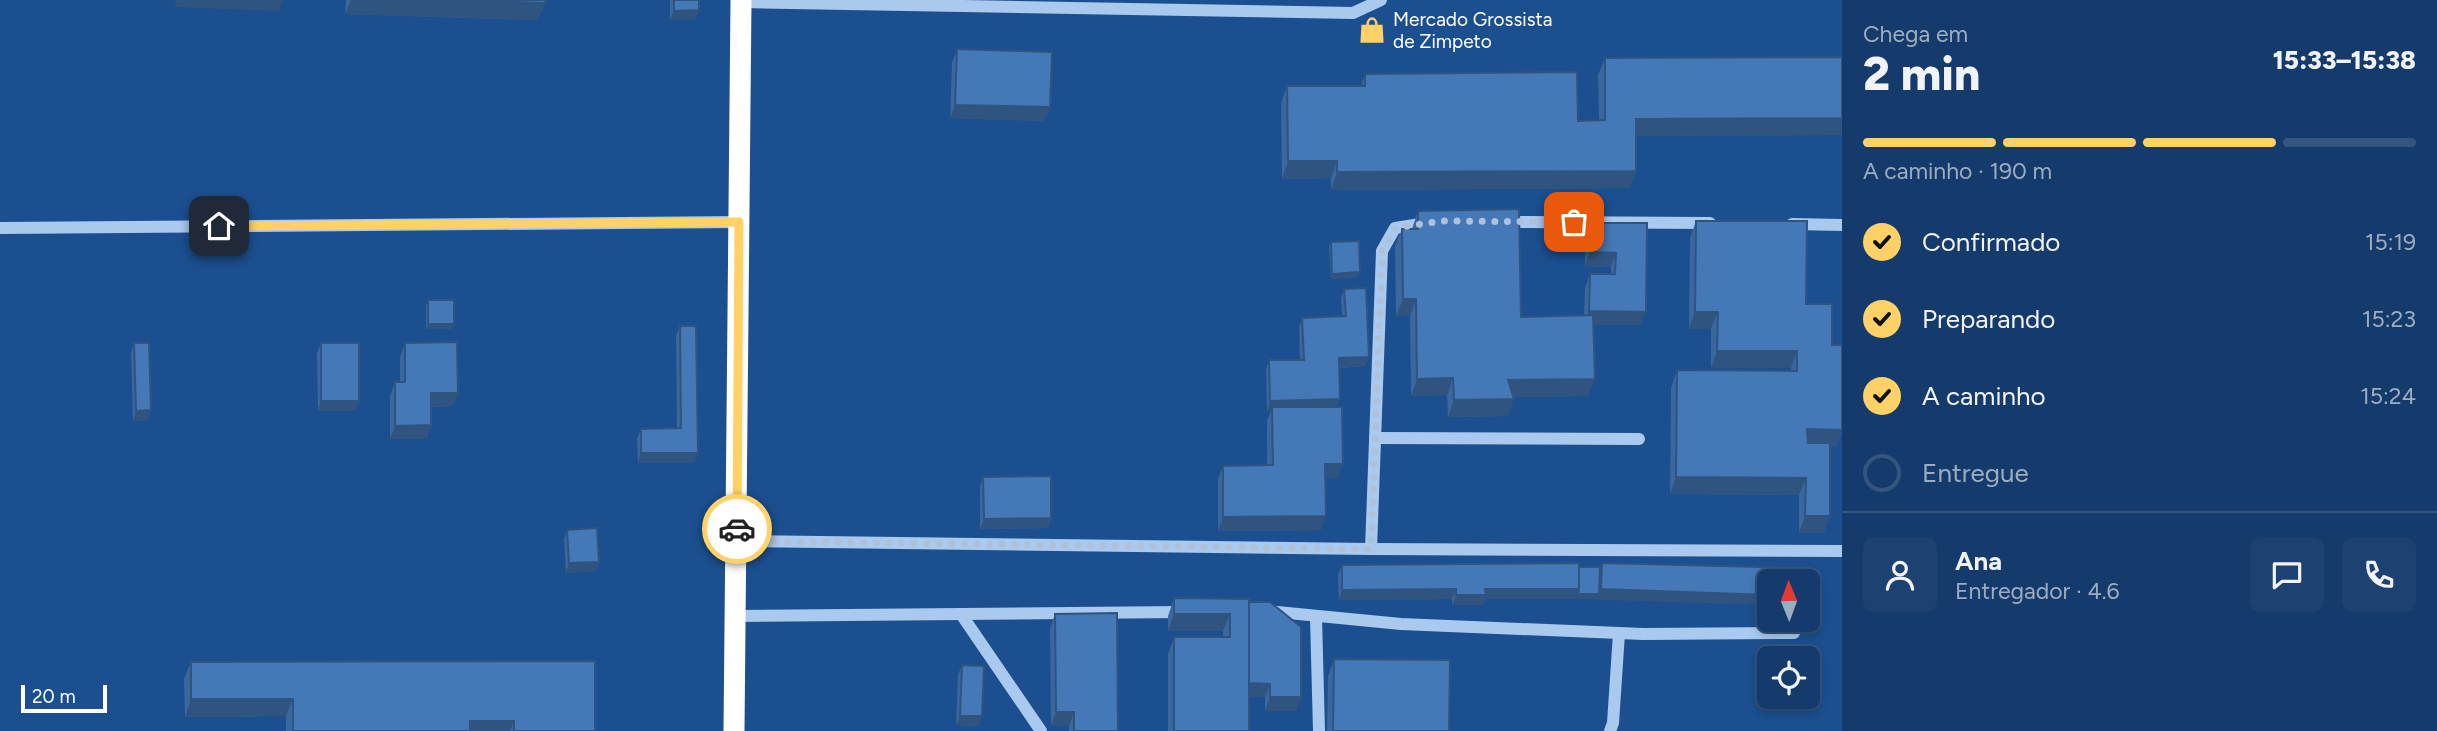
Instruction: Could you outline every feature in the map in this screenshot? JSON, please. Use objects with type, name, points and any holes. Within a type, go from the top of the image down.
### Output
[{"type":"highway","points":[[734,731],[741,1]]},
{"type":"street","points":[[741,1],[1353,13],[1381,0]]},
{"type":"street","points":[[1371,549],[1382,251],[1395,228],[1442,221]]},
{"type":"street","points":[[0,228],[739,222]]},
{"type":"street","points":[[1496,222],[1730,223]]},
{"type":"street","points":[[1784,223],[1841,223]]},
{"type":"street","points":[[1376,438],[1639,439]]},
{"type":"street","points":[[737,541],[1371,549],[1842,551]]},
{"type":"street","points":[[1258,611],[1401,624],[1619,633],[1794,633]]},
{"type":"street","points":[[736,616],[1191,612]]},
{"type":"street","points":[[961,614],[1041,731]]},
{"type":"street","points":[[1316,617],[1319,731]]},
{"type":"street","points":[[1610,731],[1613,723],[1619,633]]},
{"type":"building","points":[[447,0],[545,0],[545,3]]},
{"type":"building","points":[[674,0],[699,0],[699,10],[674,11]]},
{"type":"building","points":[[957,49],[1052,52],[1050,107],[955,105]]},
{"type":"building","points":[[1842,57],[1842,118],[1636,119],[1636,171],[1337,172],[1337,161],[1288,161],[1287,86],[1365,86],[1365,74],[1577,72],[1578,121],[1605,120],[1605,58]]},
{"type":"building","points":[[1519,209],[1521,317],[1593,315],[1595,379],[1508,380],[1514,399],[1454,400],[1453,378],[1417,379],[1416,299],[1403,299],[1402,229],[1418,229],[1418,211]]},
{"type":"building","points":[[1696,221],[1807,221],[1806,304],[1832,304],[1832,345],[1842,345],[1842,430],[1807,429],[1808,443],[1830,443],[1830,516],[1805,516],[1806,478],[1676,477],[1677,370],[1797,371],[1797,351],[1717,351],[1718,312],[1695,312]]},
{"type":"building","points":[[1590,223],[1647,223],[1646,312],[1589,311],[1590,274],[1615,274],[1616,253],[1590,252]]},
{"type":"building","points":[[1359,241],[1360,272],[1332,274],[1331,242]]},
{"type":"building","points":[[1366,288],[1369,357],[1339,358],[1340,399],[1270,401],[1269,360],[1304,360],[1302,318],[1346,316],[1344,289]]},
{"type":"building","points":[[428,300],[454,300],[454,324],[428,324]]},
{"type":"building","points":[[680,326],[696,326],[698,453],[641,453],[641,429],[681,428]]},
{"type":"building","points":[[457,342],[458,393],[431,393],[431,425],[395,426],[395,382],[405,382],[405,343]]},
{"type":"building","points":[[134,343],[149,343],[151,410],[136,411]]},
{"type":"building","points":[[321,343],[359,343],[359,401],[321,401]]},
{"type":"building","points":[[1272,407],[1342,407],[1343,464],[1325,464],[1326,516],[1223,517],[1223,466],[1273,465]]},
{"type":"building","points":[[1051,476],[1051,518],[984,519],[983,477]]},
{"type":"building","points":[[597,528],[599,562],[569,563],[567,530]]},
{"type":"building","points":[[1579,563],[1579,589],[1485,589],[1486,595],[1456,595],[1456,589],[1342,590],[1342,565]]},
{"type":"building","points":[[1602,563],[1803,568],[1757,569],[1757,595],[1601,589]]},
{"type":"building","points":[[1579,567],[1600,567],[1599,594],[1578,594]]},
{"type":"building","points":[[1174,598],[1249,599],[1249,731],[1174,731],[1174,637],[1230,637],[1230,614],[1174,614]]},
{"type":"building","points":[[1249,602],[1270,602],[1301,627],[1301,697],[1270,697],[1270,684],[1249,683]]},
{"type":"building","points":[[1117,613],[1118,731],[1074,731],[1074,712],[1056,712],[1055,614]]},
{"type":"building","points":[[1334,659],[1450,660],[1449,731],[1333,731]]},
{"type":"building","points":[[595,661],[595,731],[514,731],[514,721],[470,721],[470,731],[293,731],[293,699],[191,699],[191,662]]},
{"type":"building","points":[[962,665],[984,666],[982,716],[960,716]]},
{"type":"way so far","points":[[737,529],[737,541],[1371,549],[1382,251],[1395,228],[1442,221],[1574,222]]},
{"type":"place","name":"Mercado Grossista de Zimpeto","points":[[1372,30]]},
{"type":"route","points":[[219,226],[739,222],[737,529]]}]
